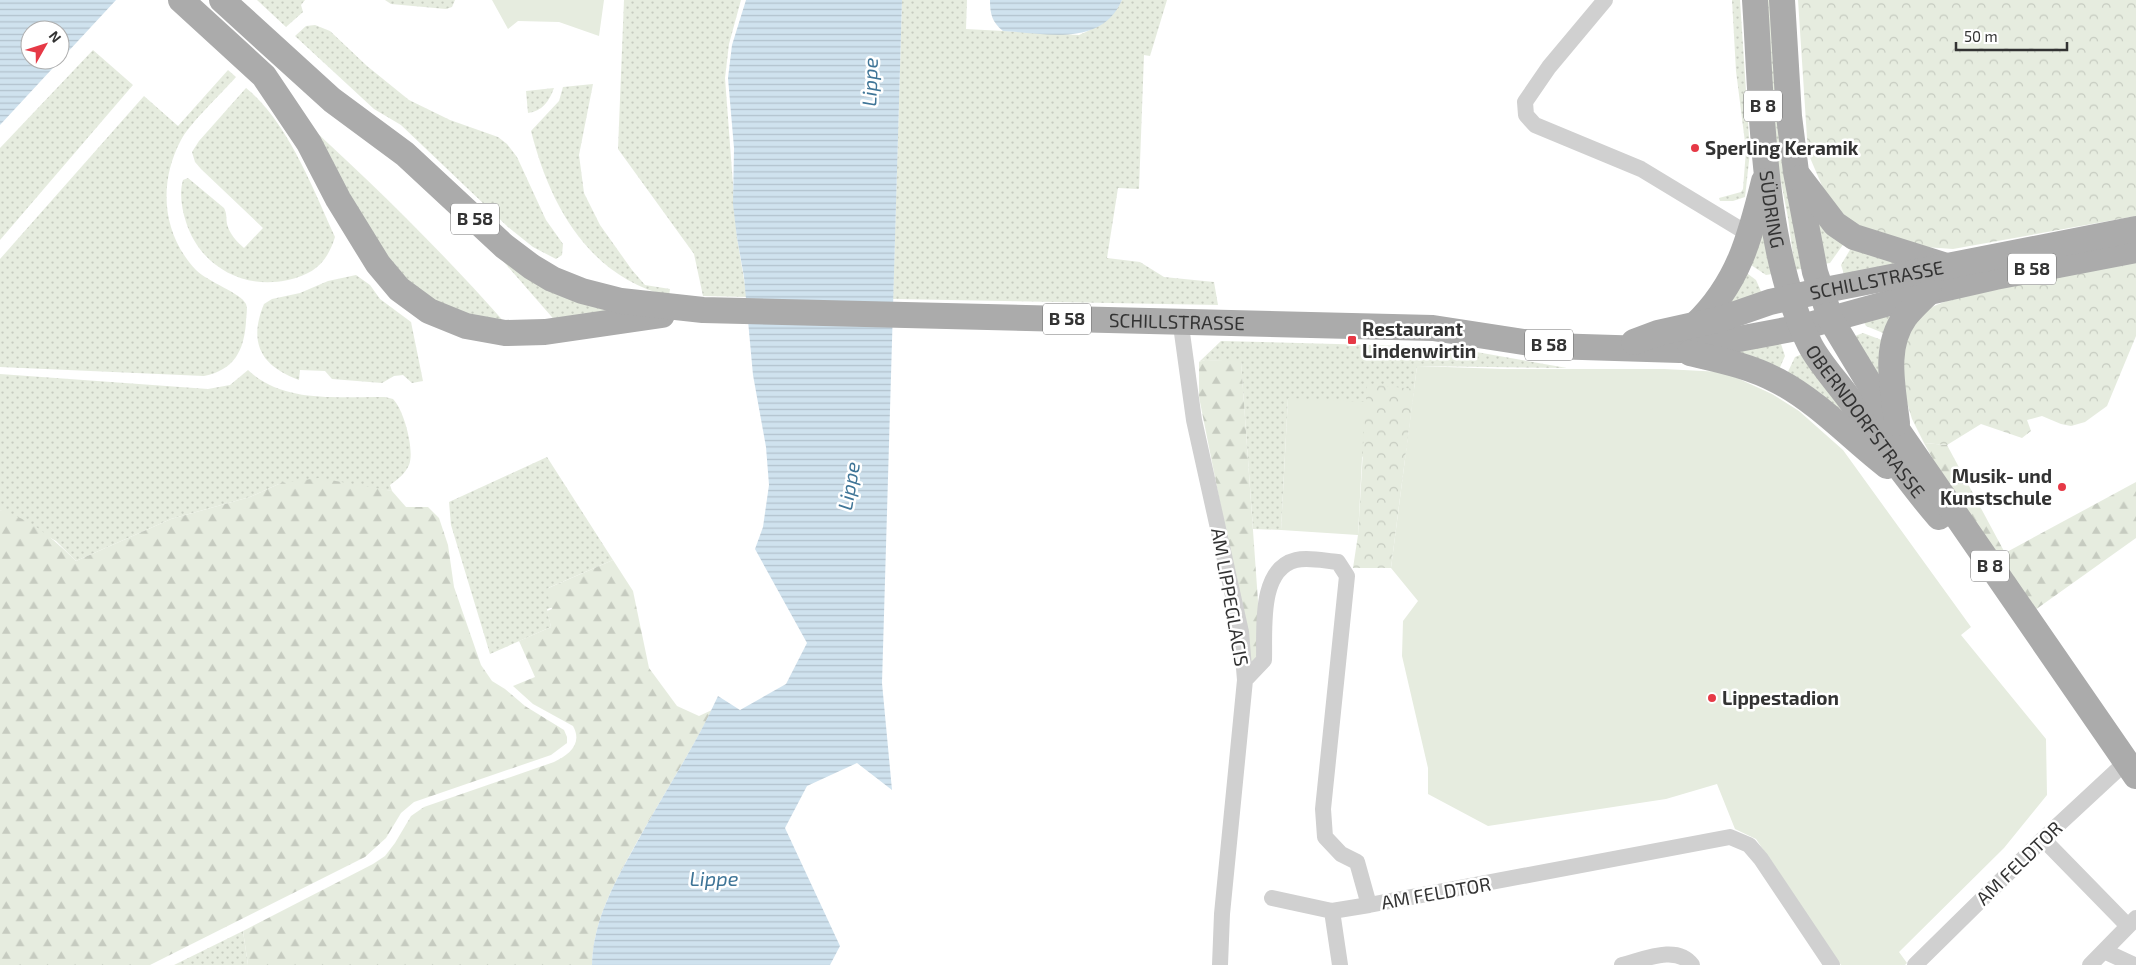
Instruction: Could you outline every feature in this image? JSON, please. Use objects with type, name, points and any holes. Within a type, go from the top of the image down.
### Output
[{"type":"main road","name":"B 58","points":[[181,0],[264,76],[309,143],[338,199],[378,264],[399,289],[429,312],[466,326],[505,333],[545,332],[702,310]]},
{"type":"main road","name":"B 58","points":[[222,0],[332,100],[405,154],[504,246],[552,279],[582,291],[621,301],[702,310]]},
{"type":"main road","name":"SÜDRING","points":[[1755,0],[1774,221],[1791,297]]},
{"type":"main road","name":"SÜDRING","points":[[1782,0],[1796,172],[1820,290]]},
{"type":"main road","points":[[1695,325],[1714,307],[1726,290],[1739,264],[1750,235],[1768,166]]},
{"type":"main road","points":[[1796,172],[1835,224],[1854,237],[1946,266]]},
{"type":"main road","name":"SCHILLSTRASSE","points":[[1622,347],[1658,333],[1695,325],[1820,290],[2136,229]]},
{"type":"main road","name":"SCHILLSTRASSE","points":[[702,310],[1433,328],[1550,346],[1680,350],[1802,327],[1929,292],[2136,250]]},
{"type":"main road","name":"B 8","points":[[1820,290],[1831,320]]},
{"type":"main road","points":[[1898,431],[1891,371],[1893,342],[1905,318],[1929,292]]},
{"type":"main road","name":"B 8","points":[[1791,297],[1802,327]]},
{"type":"main road","name":"OBERNDORFSTRASSE","points":[[1831,320],[1898,431],[2131,769]]},
{"type":"main road","name":"OBERNDORFSTRASSE","points":[[1802,327],[1811,347],[1911,485],[1952,532],[2083,702]]},
{"type":"main road","name":"B 8","points":[[1680,350],[1741,365],[1778,381],[1812,403],[1855,441],[1911,485]]},
{"type":"street","points":[[1605,0],[1549,67],[1525,102],[1526,115],[1535,125],[1641,168],[1750,235]]},
{"type":"street","name":"AM LIPPEGLACIS","points":[[1183,322],[1182,333],[1194,420],[1241,632],[1245,680],[1222,914],[1220,965]]},
{"type":"street","name":"AM FELDTOR","points":[[1245,680],[1264,660],[1267,594],[1272,579],[1282,567],[1303,559],[1338,562],[1347,576],[1323,809],[1325,837],[1341,854],[1358,862],[1369,905],[1730,838],[1749,845],[1761,858],[1832,965]]},
{"type":"street","name":"AM FELDTOR","points":[[1915,965],[2043,839],[2131,769]]},
{"type":"street","points":[[2043,839],[2132,922],[2090,965]]},
{"type":"street","points":[[1272,898],[1332,911],[1369,905]]},
{"type":"street","points":[[1332,911],[1340,965]]},
{"type":"street","points":[[2104,951],[2134,965]]},
{"type":"street","points":[[1622,965],[1672,953],[1687,958],[1692,965]]},
{"type":"green space","points":[[257,0],[305,0],[301,5],[303,12],[286,27]]},
{"type":"green space","points":[[385,0],[455,0],[452,7],[446,9],[391,4]]},
{"type":"green space","points":[[492,0],[604,0],[599,36],[559,22],[518,21],[508,29]]},
{"type":"green space","points":[[624,0],[741,0],[729,44],[725,78],[737,238],[747,297],[703,296],[694,254],[618,149]]},
{"type":"green space","points":[[902,0],[967,0],[966,29],[1079,35],[1104,21],[1114,12],[1122,0],[1167,0],[1150,56],[1144,55],[1139,189],[1118,188],[1107,258],[1140,262],[1164,277],[1214,282],[1218,305],[893,299]]},
{"type":"green space","points":[[1732,0],[1740,0],[1750,152],[1745,197],[1733,201],[1720,201],[1719,198],[1741,192],[1743,189],[1746,150],[1736,71]]},
{"type":"green space","points":[[1763,0],[1775,0],[1806,268],[1795,270],[1788,218],[1776,156]]},
{"type":"green space","points":[[1798,0],[2136,0],[2136,216],[1953,249],[1925,247],[1880,237],[1847,219],[1826,195],[1808,153]]},
{"type":"green space","points":[[315,25],[330,31],[367,66],[409,100],[450,120],[498,137],[507,144],[517,157],[546,220],[563,244],[562,255],[556,259],[533,247],[508,227],[401,125],[374,109],[295,36],[306,26]]},
{"type":"green space","points":[[93,50],[133,85],[0,240],[0,148]]},
{"type":"green space","points":[[228,70],[236,77],[185,133],[181,140],[169,173],[167,208],[176,241],[196,270],[238,296],[246,304],[243,342],[235,358],[223,369],[204,376],[0,367],[0,259],[144,96],[178,126]]},
{"type":"green space","points":[[593,84],[579,155],[584,193],[600,225],[632,270],[645,285],[670,289],[669,296],[641,287],[616,273],[595,255],[577,234],[562,211],[549,186],[539,159],[531,131],[559,101],[563,87]]},
{"type":"green space","points":[[246,88],[261,102],[287,137],[335,237],[328,254],[318,266],[312,271],[288,280],[255,281],[240,278],[225,271],[202,251],[193,238],[183,212],[182,185],[183,180],[188,178],[224,208],[230,231],[244,248],[263,228],[201,169],[195,162],[192,152],[199,141]]},
{"type":"green space","points":[[554,88],[550,98],[541,108],[528,113],[526,91]]},
{"type":"green space","points":[[292,110],[402,214],[506,324],[469,320],[404,283]]},
{"type":"green space","points":[[1813,205],[1847,239],[1830,263],[1824,264]]},
{"type":"green space","points":[[1762,221],[1772,274],[1766,275],[1748,263]]},
{"type":"green space","points":[[483,238],[640,308],[558,324]]},
{"type":"green space","points":[[1854,243],[1906,262],[1845,277],[1841,265]]},
{"type":"green space","points":[[2136,262],[2136,336],[2107,406],[2085,422],[2071,426],[2042,416],[2027,420],[2031,431],[2022,438],[1981,424],[1947,445],[1924,443],[1912,419],[1902,386],[1900,360],[1909,330],[1927,309],[1956,297]]},
{"type":"green space","points":[[1744,271],[1756,280],[1763,296],[1720,309]]},
{"type":"green space","points":[[356,275],[370,285],[380,299],[411,322],[423,381],[412,383],[403,375],[394,376],[382,383],[332,379],[325,371],[300,370],[299,380],[275,368],[261,351],[257,330],[264,304],[272,299],[300,293],[328,281]]},
{"type":"green space","points":[[1904,305],[1888,335],[1866,326],[1862,318]]},
{"type":"green space","points":[[1863,333],[1887,342],[1885,386],[1855,336]]},
{"type":"green space","points":[[1221,341],[1448,347],[1567,368],[1417,366],[1405,460],[1363,457],[1288,398],[1281,530],[1253,529],[1241,362],[1205,360],[1199,362]]},
{"type":"green space","points":[[1780,341],[1785,356],[1777,374],[1725,355]]},
{"type":"green space","points":[[1805,353],[1855,430],[1785,378],[1795,357]]},
{"type":"green space","points":[[1205,360],[1241,361],[1258,601],[1260,659],[1248,663],[1246,633],[1199,397],[1199,362]]},
{"type":"green space","name":"Lippestadion","points":[[1417,366],[1503,369],[1664,369],[1722,372],[1772,394],[1799,411],[1843,450],[1971,627],[1961,635],[2046,739],[2047,795],[2004,848],[1899,952],[1907,963],[1905,965],[1841,965],[1756,839],[1735,829],[1717,784],[1666,799],[1488,826],[1428,794],[1428,768],[1402,656],[1403,621],[1418,601],[1391,568]]},
{"type":"green space","points":[[248,370],[262,381],[295,393],[312,396],[385,397],[393,399],[401,412],[411,450],[409,465],[403,474],[390,485],[392,491],[361,487],[281,483],[250,497],[171,519],[76,561],[56,541],[0,510],[0,374],[208,389],[230,385]]},
{"type":"green space","points":[[1367,384],[1414,389],[1391,568],[1353,568],[1358,535]]},
{"type":"green space","points":[[1288,398],[1365,402],[1358,535],[1281,530]]},
{"type":"green space","points":[[1924,443],[1947,445],[2005,553],[2136,482],[2136,538],[2035,610],[1939,470]]},
{"type":"green space","points":[[547,457],[613,560],[548,588],[554,607],[547,609],[551,627],[490,654],[451,525],[449,502]]},
{"type":"green space","points":[[319,478],[392,491],[406,507],[428,507],[439,518],[448,545],[454,587],[481,665],[492,681],[525,706],[564,730],[567,743],[551,755],[414,802],[401,813],[386,838],[365,857],[150,965],[0,965],[0,510],[23,519],[41,531],[76,561],[171,519],[250,497],[281,483]]},
{"type":"green space","points":[[613,560],[633,591],[649,668],[677,706],[699,716],[712,710],[614,885],[601,916],[593,948],[592,965],[248,965],[243,931],[385,856],[411,816],[424,807],[554,762],[565,756],[573,748],[576,732],[573,726],[533,704],[513,686],[535,677],[519,641],[551,627],[547,611],[552,609],[546,589]]},
{"type":"green space","points":[[243,931],[248,965],[174,965]]},
{"type":"water","points":[[0,0],[116,0],[70,50],[70,20],[20,20],[20,70],[51,70],[0,125]]},
{"type":"water","name":"Lippe","points":[[746,0],[902,0],[882,683],[892,790],[857,763],[807,786],[785,828],[840,946],[830,965],[592,965],[596,932],[613,887],[646,825],[699,734],[718,696],[740,710],[786,684],[807,643],[755,549],[763,527],[769,485],[766,447],[753,375],[744,277],[733,204],[734,148],[728,78],[732,45]]},
{"type":"water","points":[[990,0],[1122,0],[1113,15],[1100,25],[1086,31],[1054,35],[1003,31],[992,17]]},
{"type":"place","name":"Sperling Keramik","points":[[1695,148]]},
{"type":"place","name":"Restaurant Lindenwirtin","points":[[1352,340]]},
{"type":"place","name":"Musik- und Kunstschule","points":[[2062,487]]},
{"type":"place","name":"Lippestadion","points":[[1712,698]]}]
